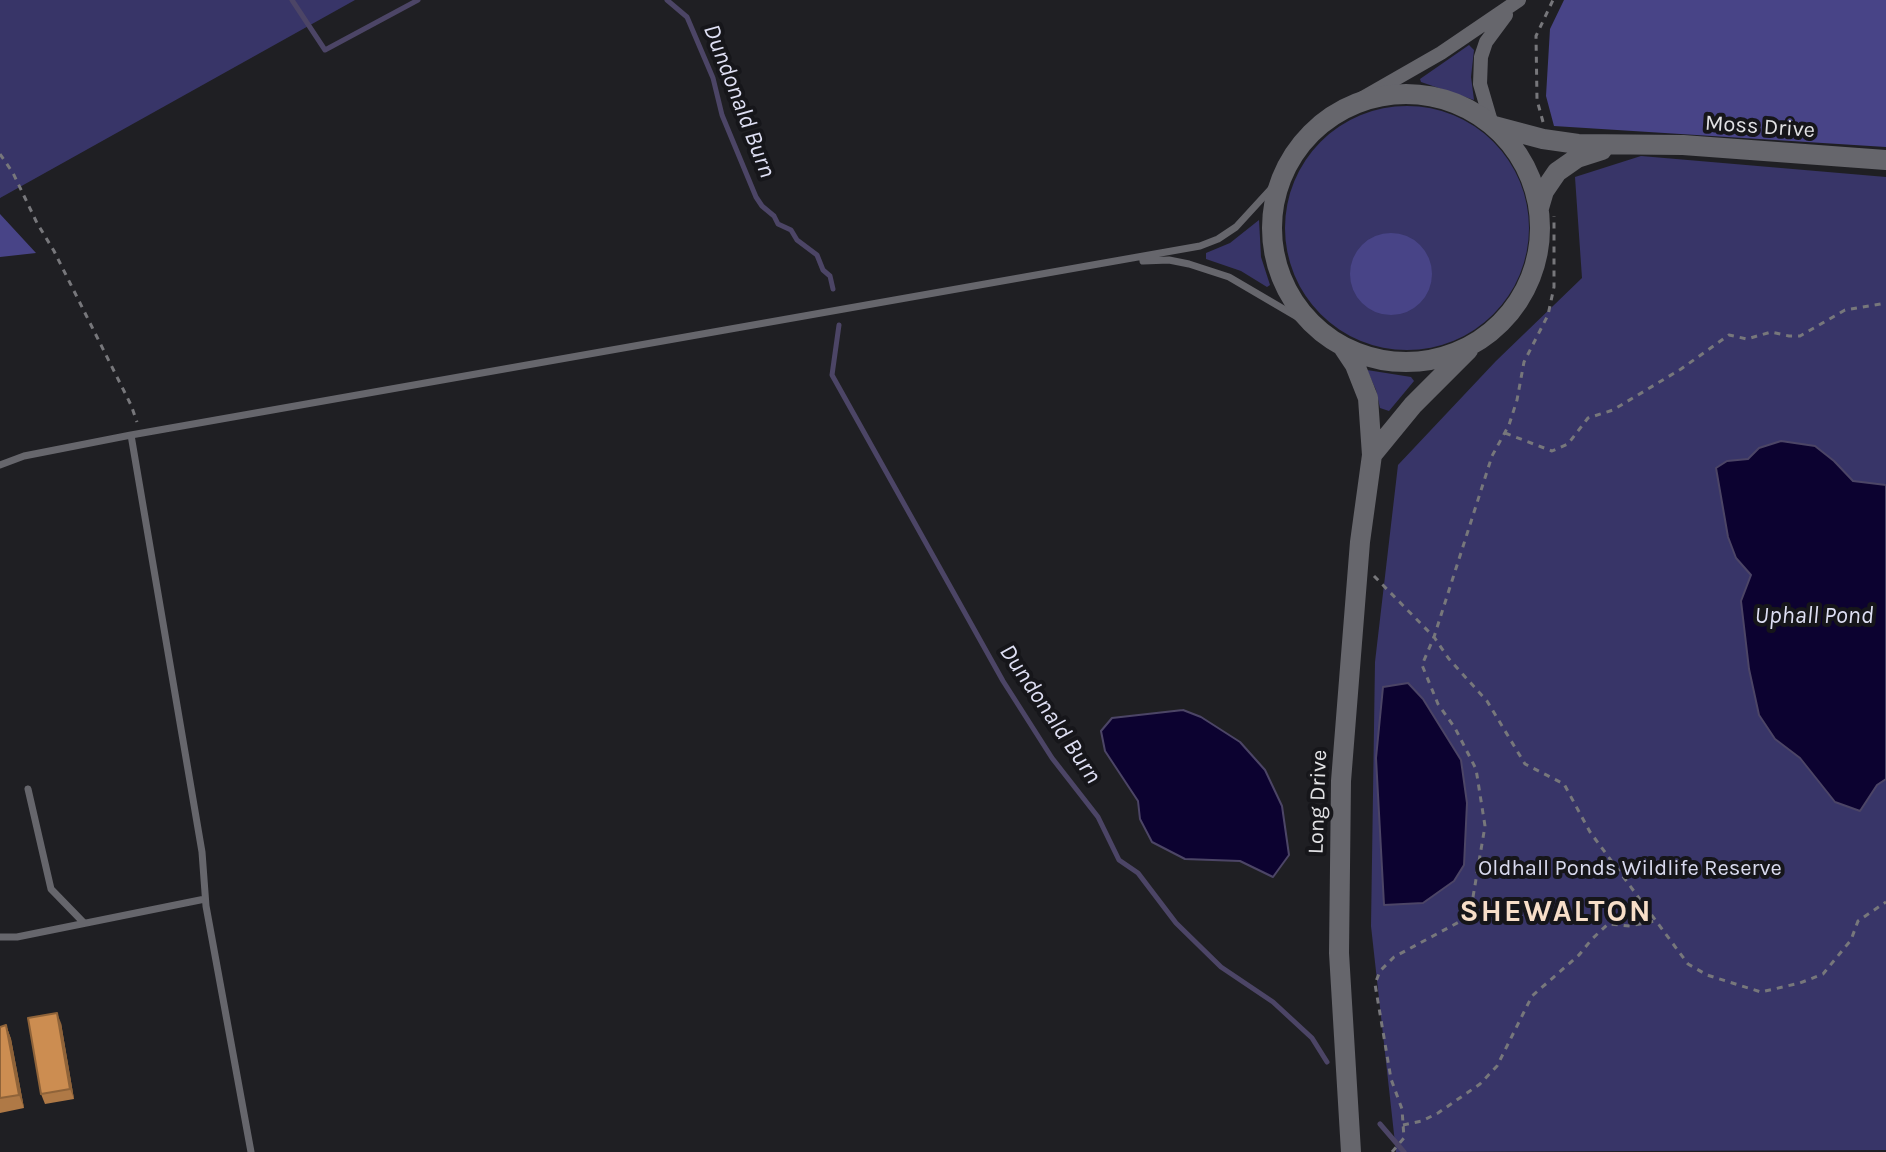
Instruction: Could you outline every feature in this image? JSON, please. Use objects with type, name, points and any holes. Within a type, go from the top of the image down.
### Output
[{"type":"main road","points":[[1372,455],[1413,405],[1515,307],[1528,285],[1547,211],[1524,163],[1510,143],[1493,125],[1468,108],[1428,95],[1385,95],[1345,108],[1313,130],[1300,145],[1280,179],[1272,219],[1275,259],[1290,297],[1316,328],[1343,347],[1369,357],[1410,362],[1452,354],[1477,342]]},
{"type":"main road","name":"Moss Drive","points":[[1493,125],[1543,139],[1578,144],[1683,145],[1886,160]]},
{"type":"main road","name":"Moss Drive","points":[[1547,211],[1551,179],[1565,165],[1592,152],[1630,145]]},
{"type":"main road","name":"Long Drive","points":[[1343,347],[1364,384],[1368,398],[1372,455],[1358,559],[1341,781],[1339,953],[1351,1152]]},
{"type":"street","points":[[1345,108],[1441,53],[1519,0]]},
{"type":"street","points":[[1493,125],[1480,84],[1481,57],[1495,27],[1519,0]]},
{"type":"lane","points":[[0,465],[24,456],[140,433],[1200,246],[1218,239],[1254,211],[1280,179]]},
{"type":"lane","points":[[1123,261],[1169,260],[1210,270],[1247,286],[1316,328]]},
{"type":"lane","points":[[131,435],[202,852],[205,899],[251,1152]]},
{"type":"lane","points":[[28,789],[51,889],[84,923]]},
{"type":"lane","points":[[0,937],[17,937],[205,899]]},
{"type":"path","points":[[1543,139],[1543,121],[1537,100],[1536,36],[1553,0]]},
{"type":"path","points":[[0,154],[13,173],[82,307],[131,405],[140,433]]},
{"type":"path","points":[[1392,1152],[1404,1138],[1402,1109],[1391,1079],[1375,984],[1380,971],[1394,957],[1459,922],[1473,897],[1485,826],[1476,769],[1455,728],[1438,704],[1422,665],[1434,637],[1492,456],[1505,433],[1517,400],[1524,362],[1548,315],[1554,287],[1547,211]]},
{"type":"path","points":[[1505,433],[1552,451],[1568,444],[1588,418],[1613,410],[1681,369],[1729,335],[1747,339],[1771,332],[1800,336],[1845,310],[1886,303]]},
{"type":"path","points":[[1358,559],[1434,637],[1449,659],[1487,701],[1525,764],[1564,784],[1590,832],[1688,964],[1707,975],[1761,992],[1791,986],[1823,974],[1851,940],[1858,921],[1886,902]]},
{"type":"path","points":[[1403,1125],[1438,1113],[1480,1084],[1497,1066],[1532,996],[1579,955],[1608,924],[1630,926],[1655,921]]},
{"type":"green space","points":[[0,0],[355,0],[0,198]]},
{"type":"green space","points":[[1469,45],[1474,50],[1471,77],[1474,100],[1421,82],[1420,79]]},
{"type":"green space","points":[[1407,106],[1431,108],[1454,115],[1493,142],[1520,181],[1527,204],[1527,252],[1520,275],[1493,314],[1454,341],[1431,348],[1407,350],[1383,348],[1360,341],[1321,314],[1294,275],[1287,252],[1285,228],[1287,204],[1294,181],[1321,142],[1360,115],[1383,108]]},
{"type":"green space","name":"Oldhall Ponds Wildlife Reserve","points":[[1641,156],[1886,177],[1886,1150],[1396,1152],[1371,926],[1375,662],[1398,465],[1496,361],[1582,278],[1575,177]]},
{"type":"green space","points":[[1259,220],[1261,257],[1270,285],[1267,287],[1241,271],[1206,259],[1206,253],[1230,243]]},
{"type":"green space","points":[[1367,370],[1411,377],[1414,381],[1389,411],[1380,408]]},
{"type":"shaded area","points":[[1564,0],[1886,0],[1886,147],[1554,126],[1546,96],[1550,29]]},
{"type":"shaded area","points":[[0,214],[36,253],[0,257]]},
{"type":"shaded area","points":[[1391,233],[1407,236],[1420,245],[1429,258],[1432,274],[1429,290],[1420,303],[1407,312],[1391,315],[1375,312],[1362,303],[1353,290],[1350,274],[1353,258],[1362,245],[1375,236]]},
{"type":"water","name":"Uphall Pond","points":[[1781,441],[1815,446],[1853,481],[1886,485],[1886,779],[1877,785],[1860,811],[1835,802],[1800,758],[1775,739],[1759,715],[1749,669],[1741,601],[1751,575],[1736,558],[1728,537],[1716,468],[1727,461],[1748,459],[1759,448]]},
{"type":"water","points":[[1408,683],[1423,699],[1461,760],[1467,803],[1464,865],[1454,881],[1423,903],[1384,905],[1376,758],[1383,687]]},
{"type":"water","points":[[1183,710],[1201,717],[1240,742],[1265,770],[1282,806],[1289,855],[1273,877],[1240,861],[1185,859],[1152,842],[1140,819],[1138,801],[1105,751],[1101,731],[1112,718]]},
{"type":"building","points":[[57,1013],[70,1089],[41,1094],[28,1018]]},
{"type":"building","points":[[6,1025],[19,1095],[0,1098],[0,1027]]},
{"type":"waterway","name":"Dundonald Burn","points":[[292,0],[325,50],[418,0]]},
{"type":"waterway","name":"Dundonald Burn","points":[[667,0],[687,17],[713,78],[722,115],[756,197],[778,224],[791,230],[797,240],[817,255],[823,270],[830,276],[833,289]]},
{"type":"waterway","name":"Dundonald Burn","points":[[839,325],[832,375],[1003,681],[1052,758],[1098,817],[1119,860],[1138,873],[1176,923],[1221,967],[1273,1002],[1312,1038],[1327,1062]]},
{"type":"waterway","points":[[1380,1124],[1404,1152]]},
{"type":"district","name":"SHEWALTON","points":[[1556,912]]}]
